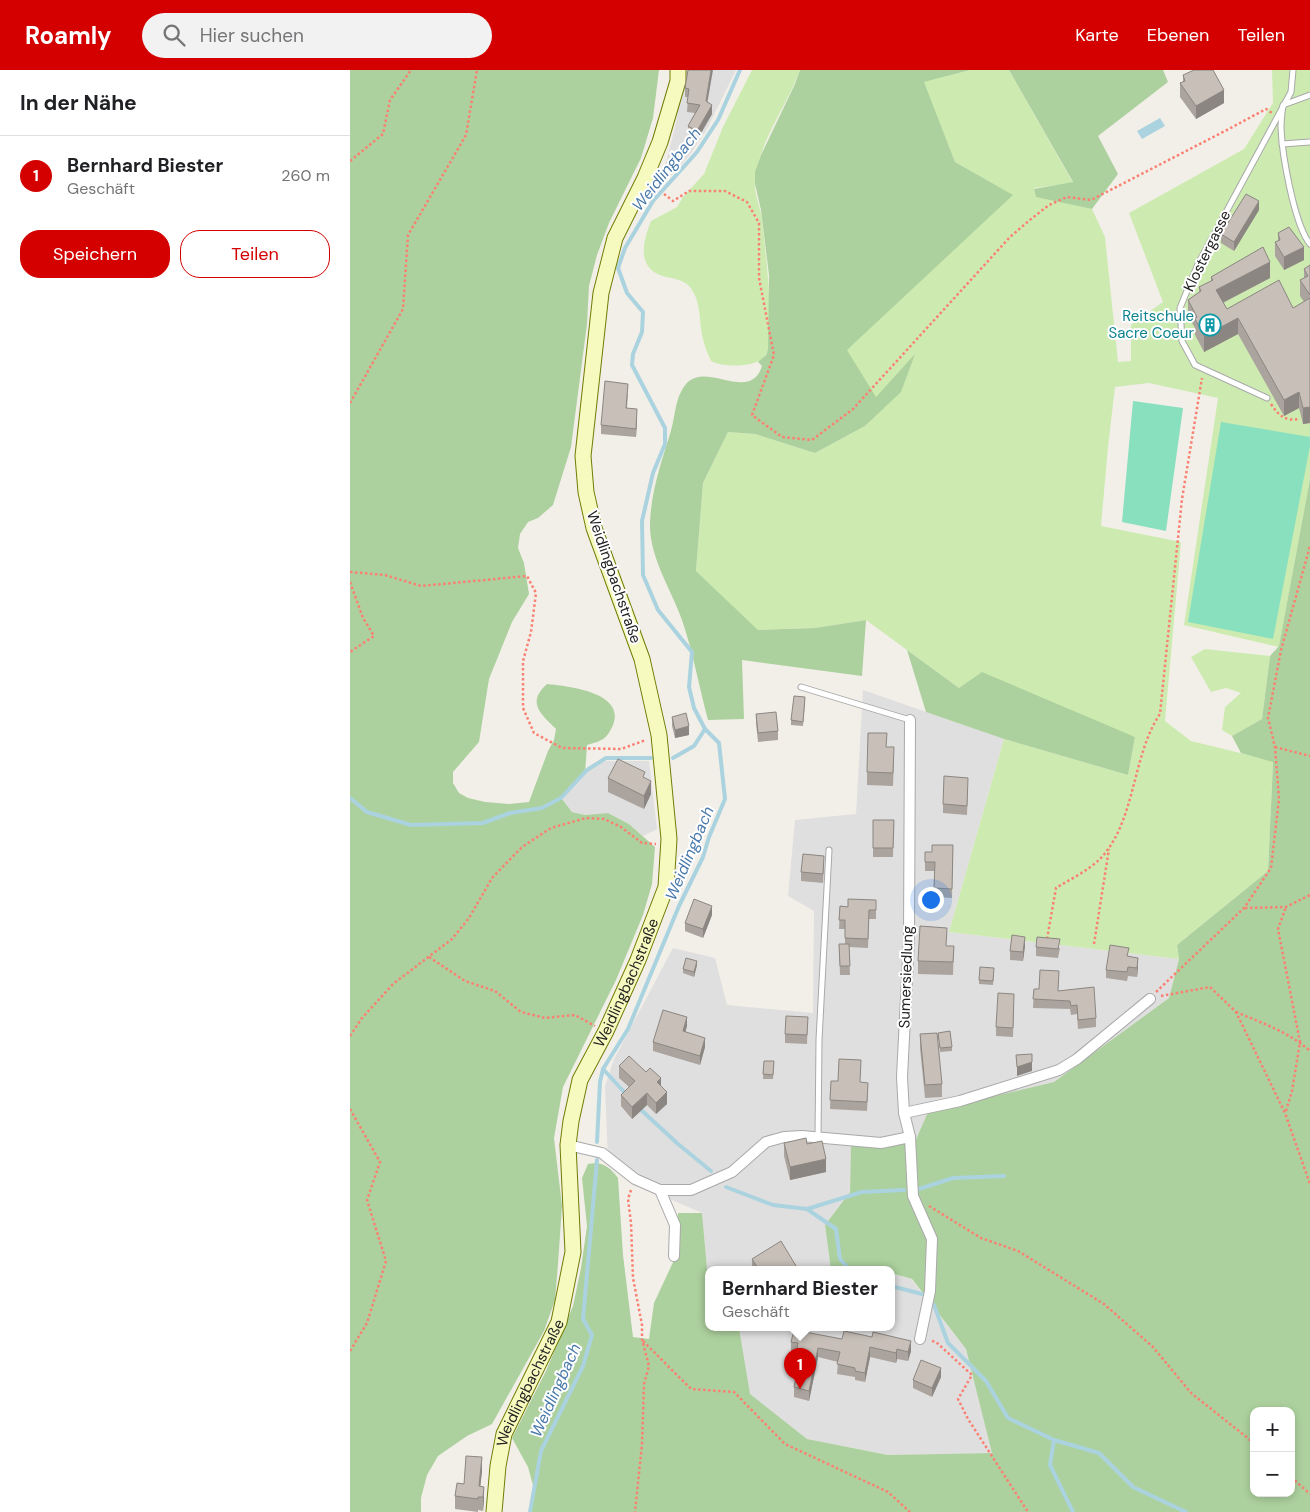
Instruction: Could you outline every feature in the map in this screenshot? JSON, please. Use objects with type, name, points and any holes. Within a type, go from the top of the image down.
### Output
[{"type":"main road","name":"Weidlingbachstraße","points":[[494,1512],[498,1466],[504,1434],[559,1322],[561,1313],[572,1252],[568,1145],[571,1120],[580,1080],[606,1031],[638,960],[666,887],[669,839],[659,735],[642,659],[594,528],[586,492],[583,456],[601,293],[615,238],[645,178],[660,142],[678,81],[678,70]]},
{"type":"street","name":"Sumersiedlung","points":[[910,720],[909,939],[902,1077],[904,1113],[910,1137],[914,1196],[932,1239],[930,1291],[920,1339]]},
{"type":"street","points":[[904,1113],[960,1100],[1059,1070],[1077,1059],[1150,999]]},
{"type":"street","points":[[568,1145],[602,1153],[635,1179],[660,1190],[691,1190],[732,1172],[766,1142],[784,1137],[802,1136],[881,1143],[910,1137]]},
{"type":"street","points":[[660,1190],[674,1225],[674,1256]]},
{"type":"lane","name":"Klostergasse","points":[[1267,398],[1195,365],[1182,341],[1180,308],[1198,264],[1291,92],[1293,70]]},
{"type":"lane","points":[[1310,95],[1283,105],[1281,126],[1282,144],[1290,189],[1303,233],[1310,244]]},
{"type":"lane","points":[[1282,144],[1310,142]]},
{"type":"lane","points":[[802,687],[910,720]]},
{"type":"lane","points":[[818,1137],[819,1040],[829,850]]},
{"type":"path","points":[[350,161],[383,134],[390,100],[411,70]]},
{"type":"path","points":[[350,403],[403,310],[408,235],[466,136],[477,70]]},
{"type":"path","points":[[664,194],[673,201],[690,191],[725,191],[747,202],[759,223],[759,278],[774,355],[752,415],[782,437],[812,440],[853,409],[1010,238],[1049,205],[1067,197],[1091,200],[1226,131],[1266,108],[1277,117]]},
{"type":"path","points":[[1047,941],[1056,888],[1100,859],[1110,847],[1129,800],[1151,727],[1160,714],[1182,499],[1204,369]]},
{"type":"path","points":[[1267,398],[1277,414],[1288,421],[1300,419]]},
{"type":"path","points":[[1150,999],[1244,908],[1271,868],[1279,799],[1275,748],[1268,718],[1281,650],[1310,546]]},
{"type":"path","points":[[350,572],[385,575],[421,586],[527,576],[536,593],[531,632],[523,661],[523,708],[534,733],[562,748],[621,749],[659,735]]},
{"type":"path","points":[[350,582],[364,618],[374,636],[350,652]]},
{"type":"path","points":[[1275,748],[1310,756]]},
{"type":"path","points":[[350,1036],[362,1018],[393,984],[452,939],[469,918],[492,878],[522,847],[551,828],[586,818],[604,819],[621,827],[642,843],[656,844],[669,839]]},
{"type":"path","points":[[1094,944],[1110,847]]},
{"type":"path","points":[[1244,908],[1286,907],[1310,895]]},
{"type":"path","points":[[1285,1113],[1292,1090],[1300,1042],[1278,929],[1286,907]]},
{"type":"path","points":[[429,957],[465,982],[495,991],[521,1012],[545,1018],[575,1015],[606,1031]]},
{"type":"path","points":[[1150,999],[1210,987],[1236,1012],[1285,1113],[1310,1184]]},
{"type":"path","points":[[1236,1012],[1273,1027],[1300,1042],[1310,1051]]},
{"type":"path","points":[[350,1109],[380,1162],[367,1200],[386,1261],[367,1323],[350,1351]]},
{"type":"path","points":[[635,1179],[628,1199],[633,1278],[642,1325],[642,1340],[648,1366],[644,1384],[642,1444],[635,1512]]},
{"type":"path","points":[[914,1196],[981,1238],[1018,1251],[1104,1304],[1152,1347],[1191,1393],[1250,1440]]},
{"type":"path","points":[[920,1339],[936,1342],[972,1374],[958,1399],[968,1419],[1028,1512]]},
{"type":"path","points":[[642,1340],[691,1388],[734,1392],[785,1444],[888,1492],[910,1512]]},
{"type":"path","points":[[1295,1481],[1310,1494]]},
{"type":"shaded area","points":[[683,70],[736,70],[706,131],[688,157],[663,184],[656,186],[666,162],[676,123]]},
{"type":"shaded area","points":[[863,690],[1004,739],[949,932],[1179,959],[1169,998],[1054,1082],[928,1112],[914,1144],[851,1144],[850,1192],[825,1225],[830,1266],[707,1266],[702,1213],[628,1181],[608,1161],[605,1086],[614,1059],[673,948],[715,958],[727,1005],[813,1013],[814,911],[788,896],[795,820],[856,814]]},
{"type":"shaded area","points":[[605,761],[649,761],[657,829],[643,836],[629,824],[608,813],[585,815],[572,812],[562,799],[595,765]]},
{"type":"shaded area","points":[[895,1274],[911,1279],[966,1349],[993,1453],[888,1455],[807,1439],[749,1394],[739,1331],[895,1331]]},
{"type":"green space","points":[[350,70],[659,70],[653,118],[641,158],[609,223],[597,255],[589,286],[587,324],[571,447],[553,505],[538,518],[528,522],[520,534],[518,548],[524,563],[529,594],[512,622],[489,679],[479,742],[453,772],[453,783],[459,793],[468,798],[509,804],[529,802],[554,740],[556,729],[538,708],[537,697],[541,691],[547,684],[556,685],[580,689],[603,698],[611,705],[615,714],[613,725],[603,739],[587,745],[585,774],[562,799],[572,812],[585,815],[608,813],[629,824],[655,847],[652,884],[643,915],[616,980],[563,1087],[554,1138],[562,1206],[558,1264],[555,1300],[544,1331],[492,1424],[467,1436],[438,1456],[427,1475],[421,1498],[421,1512],[350,1512]]},
{"type":"green space","points":[[752,70],[800,70],[761,154],[755,183],[767,268],[769,301],[768,349],[764,358],[754,363],[728,365],[711,361],[702,335],[697,301],[692,290],[680,280],[654,272],[646,261],[644,248],[651,221],[677,207],[683,197],[704,174],[723,127]]},
{"type":"green space","points":[[800,70],[970,70],[924,82],[955,162],[1013,195],[847,350],[876,397],[915,354],[901,392],[865,426],[815,453],[755,434],[728,432],[703,483],[696,571],[758,630],[815,628],[866,620],[862,676],[742,660],[744,719],[708,720],[686,632],[653,548],[650,523],[652,500],[677,402],[686,384],[695,378],[705,376],[738,382],[748,381],[756,377],[762,366],[758,362],[766,355],[768,349],[769,275],[761,210],[755,184],[755,172]]},
{"type":"green space","points":[[970,70],[1009,70],[1073,183],[1034,188],[1036,196],[1092,209],[1105,237],[1118,362],[1131,361],[1131,325],[1163,302],[1129,213],[1244,149],[1273,103],[1272,70],[1310,70],[1310,479],[1279,647],[1184,625],[1218,398],[1149,383],[1115,387],[1101,526],[1181,542],[1165,721],[1191,741],[1273,761],[1268,871],[1177,945],[1179,959],[949,932],[1004,739],[1128,775],[1135,737],[959,688],[866,620],[815,628],[757,630],[696,571],[703,483],[728,432],[755,434],[815,453],[865,426],[914,356],[876,398],[846,350],[1012,195],[955,162],[923,82]]},
{"type":"green space","points":[[1009,70],[1163,70],[1168,82],[1098,136],[1118,174],[1092,209],[1036,197],[1034,189],[1073,182]]},
{"type":"green space","points":[[1133,401],[1183,408],[1166,531],[1122,522]]},
{"type":"green space","points":[[1221,422],[1310,437],[1310,446],[1273,639],[1188,622]]},
{"type":"green space","points":[[1310,479],[1310,1512],[530,1512],[534,1489],[528,1467],[512,1438],[546,1371],[573,1306],[587,1226],[582,1178],[588,1164],[593,1163],[602,1164],[618,1178],[623,1255],[633,1337],[649,1339],[654,1303],[675,1258],[678,1213],[702,1213],[707,1266],[705,1266],[705,1331],[740,1331],[750,1394],[807,1439],[888,1455],[992,1453],[966,1349],[912,1279],[895,1274],[895,1266],[830,1266],[825,1225],[850,1192],[851,1144],[914,1144],[928,1112],[1054,1082],[1169,998],[1179,959],[1177,945],[1268,871],[1273,762],[1241,753],[1232,736],[1262,719],[1270,656],[1279,646]]},
{"type":"green space","points":[[1205,649],[1270,656],[1262,719],[1232,736],[1222,730],[1225,707],[1241,693],[1226,688],[1211,692],[1191,657]]},
{"type":"green space","points":[[907,650],[959,688],[982,672],[1135,737],[1128,775],[1004,739],[926,712]]},
{"type":"water","points":[[1160,118],[1165,126],[1142,139],[1137,131]]},
{"type":"building","points":[[688,70],[711,70],[706,101],[712,105],[697,131],[688,126],[700,105],[687,103],[689,89],[685,88]]},
{"type":"building","points":[[1194,70],[1213,70],[1224,90],[1196,106],[1180,83],[1185,81],[1183,75]]},
{"type":"building","points":[[1246,194],[1259,201],[1234,242],[1221,234]]},
{"type":"building","points":[[1289,227],[1304,247],[1284,257],[1275,242],[1280,240],[1278,233]]},
{"type":"building","points":[[1263,247],[1270,262],[1216,290],[1227,309],[1279,280],[1293,308],[1310,298],[1310,407],[1303,408],[1299,392],[1284,400],[1238,318],[1204,336],[1188,300],[1201,291],[1199,287],[1213,280],[1211,277]]},
{"type":"building","points":[[1310,265],[1310,295],[1300,280],[1308,276],[1304,269]]},
{"type":"building","points":[[605,381],[628,384],[626,408],[637,409],[636,429],[601,425]]},
{"type":"building","points":[[794,696],[805,697],[803,722],[791,720]]},
{"type":"building","points":[[776,712],[778,731],[758,733],[756,714]]},
{"type":"building","points":[[686,713],[689,726],[675,730],[672,717]]},
{"type":"building","points":[[868,733],[887,733],[886,747],[894,747],[893,773],[867,772]]},
{"type":"building","points":[[618,759],[645,772],[643,777],[651,781],[644,796],[608,778]]},
{"type":"building","points":[[944,776],[968,778],[967,806],[943,804]]},
{"type":"building","points":[[873,820],[894,820],[893,848],[873,848]]},
{"type":"building","points":[[932,845],[953,845],[952,889],[934,888],[935,862],[925,862],[925,852],[932,852]]},
{"type":"building","points":[[803,854],[824,856],[823,874],[801,872]]},
{"type":"building","points":[[694,899],[712,906],[703,929],[685,923]]},
{"type":"building","points":[[848,899],[876,900],[876,910],[869,910],[868,939],[845,938],[845,920],[839,920],[840,906],[848,907]]},
{"type":"building","points":[[920,926],[947,928],[946,946],[954,946],[953,962],[918,961]]},
{"type":"building","points":[[1012,935],[1025,937],[1023,952],[1010,951]]},
{"type":"building","points":[[1037,937],[1060,939],[1058,949],[1036,947]]},
{"type":"building","points":[[839,944],[849,944],[850,966],[840,966]]},
{"type":"building","points":[[1110,945],[1129,948],[1127,956],[1138,958],[1137,968],[1128,967],[1127,972],[1106,970]]},
{"type":"building","points":[[686,958],[697,961],[694,972],[683,969]]},
{"type":"building","points":[[980,967],[994,968],[993,981],[979,980]]},
{"type":"building","points":[[1040,970],[1059,971],[1058,991],[1094,987],[1096,1018],[1078,1020],[1077,1005],[1071,1006],[1070,1001],[1033,999],[1034,989],[1039,989]]},
{"type":"building","points":[[998,993],[1014,994],[1013,1028],[996,1027]]},
{"type":"building","points":[[663,1010],[687,1017],[683,1031],[705,1038],[700,1056],[653,1042]]},
{"type":"building","points":[[786,1016],[808,1017],[807,1035],[785,1034]]},
{"type":"building","points":[[950,1031],[952,1047],[940,1048],[938,1033]]},
{"type":"building","points":[[937,1033],[942,1084],[925,1085],[920,1034]]},
{"type":"building","points":[[1032,1054],[1032,1062],[1017,1067],[1016,1055]]},
{"type":"building","points":[[629,1056],[646,1072],[650,1068],[661,1078],[657,1082],[667,1092],[656,1103],[647,1093],[632,1107],[621,1095],[635,1081],[619,1066]]},
{"type":"building","points":[[839,1059],[861,1060],[860,1082],[868,1083],[867,1102],[830,1100],[831,1081],[838,1081]]},
{"type":"building","points":[[764,1061],[774,1061],[773,1075],[763,1074]]},
{"type":"building","points":[[806,1138],[807,1144],[822,1141],[826,1159],[790,1167],[784,1143]]},
{"type":"building","points":[[781,1241],[796,1266],[756,1266],[752,1259]]},
{"type":"building","points":[[794,1331],[842,1339],[844,1331],[872,1337],[873,1332],[911,1341],[908,1352],[897,1349],[896,1353],[870,1347],[865,1373],[855,1371],[855,1368],[837,1364],[840,1352],[818,1348],[809,1391],[794,1387],[801,1354],[796,1353],[798,1343],[791,1342]]},
{"type":"building","points":[[921,1360],[941,1368],[932,1388],[913,1380]]},
{"type":"building","points":[[466,1456],[482,1457],[479,1486],[484,1487],[483,1497],[478,1497],[478,1499],[455,1496],[457,1483],[464,1484]]},
{"type":"waterway","name":"Weidlingbach","points":[[597,1142],[600,1082],[603,1069],[628,1029],[679,906],[703,857],[725,799],[719,743],[705,729],[694,708],[689,687],[692,652],[658,610],[643,575],[642,521],[653,473],[665,444],[665,428],[632,365],[633,354],[642,332],[643,312],[627,293],[618,268],[625,248],[653,201],[697,152],[718,120],[740,70]]},
{"type":"waterway","points":[[673,758],[694,746],[705,729]]},
{"type":"waterway","points":[[350,798],[367,812],[411,825],[483,823],[510,813],[542,808],[561,798],[587,770],[606,758],[651,758]]},
{"type":"waterway","points":[[603,1069],[626,1094]]},
{"type":"waterway","points":[[639,1108],[711,1171]]},
{"type":"waterway","name":"Weidlingbach","points":[[530,1512],[541,1451],[583,1366],[592,1335],[583,1319],[597,1160]]},
{"type":"waterway","points":[[919,1189],[953,1178],[1004,1176]]},
{"type":"waterway","points":[[726,1187],[773,1205],[807,1209],[836,1229],[840,1259],[846,1266]]},
{"type":"waterway","points":[[807,1209],[862,1192],[904,1190]]},
{"type":"waterway","points":[[895,1287],[922,1294]]},
{"type":"waterway","points":[[934,1305],[948,1343],[986,1381],[1008,1418],[1054,1440],[1099,1453],[1133,1487],[1186,1512]]},
{"type":"waterway","points":[[1054,1440],[1050,1465],[1073,1512]]},
{"type":"place","name":"Reitschule Sacre Coeur","points":[[1210,325]]},
{"type":"place","name":"Bernhard Biester","points":[[800,1389]]}]
